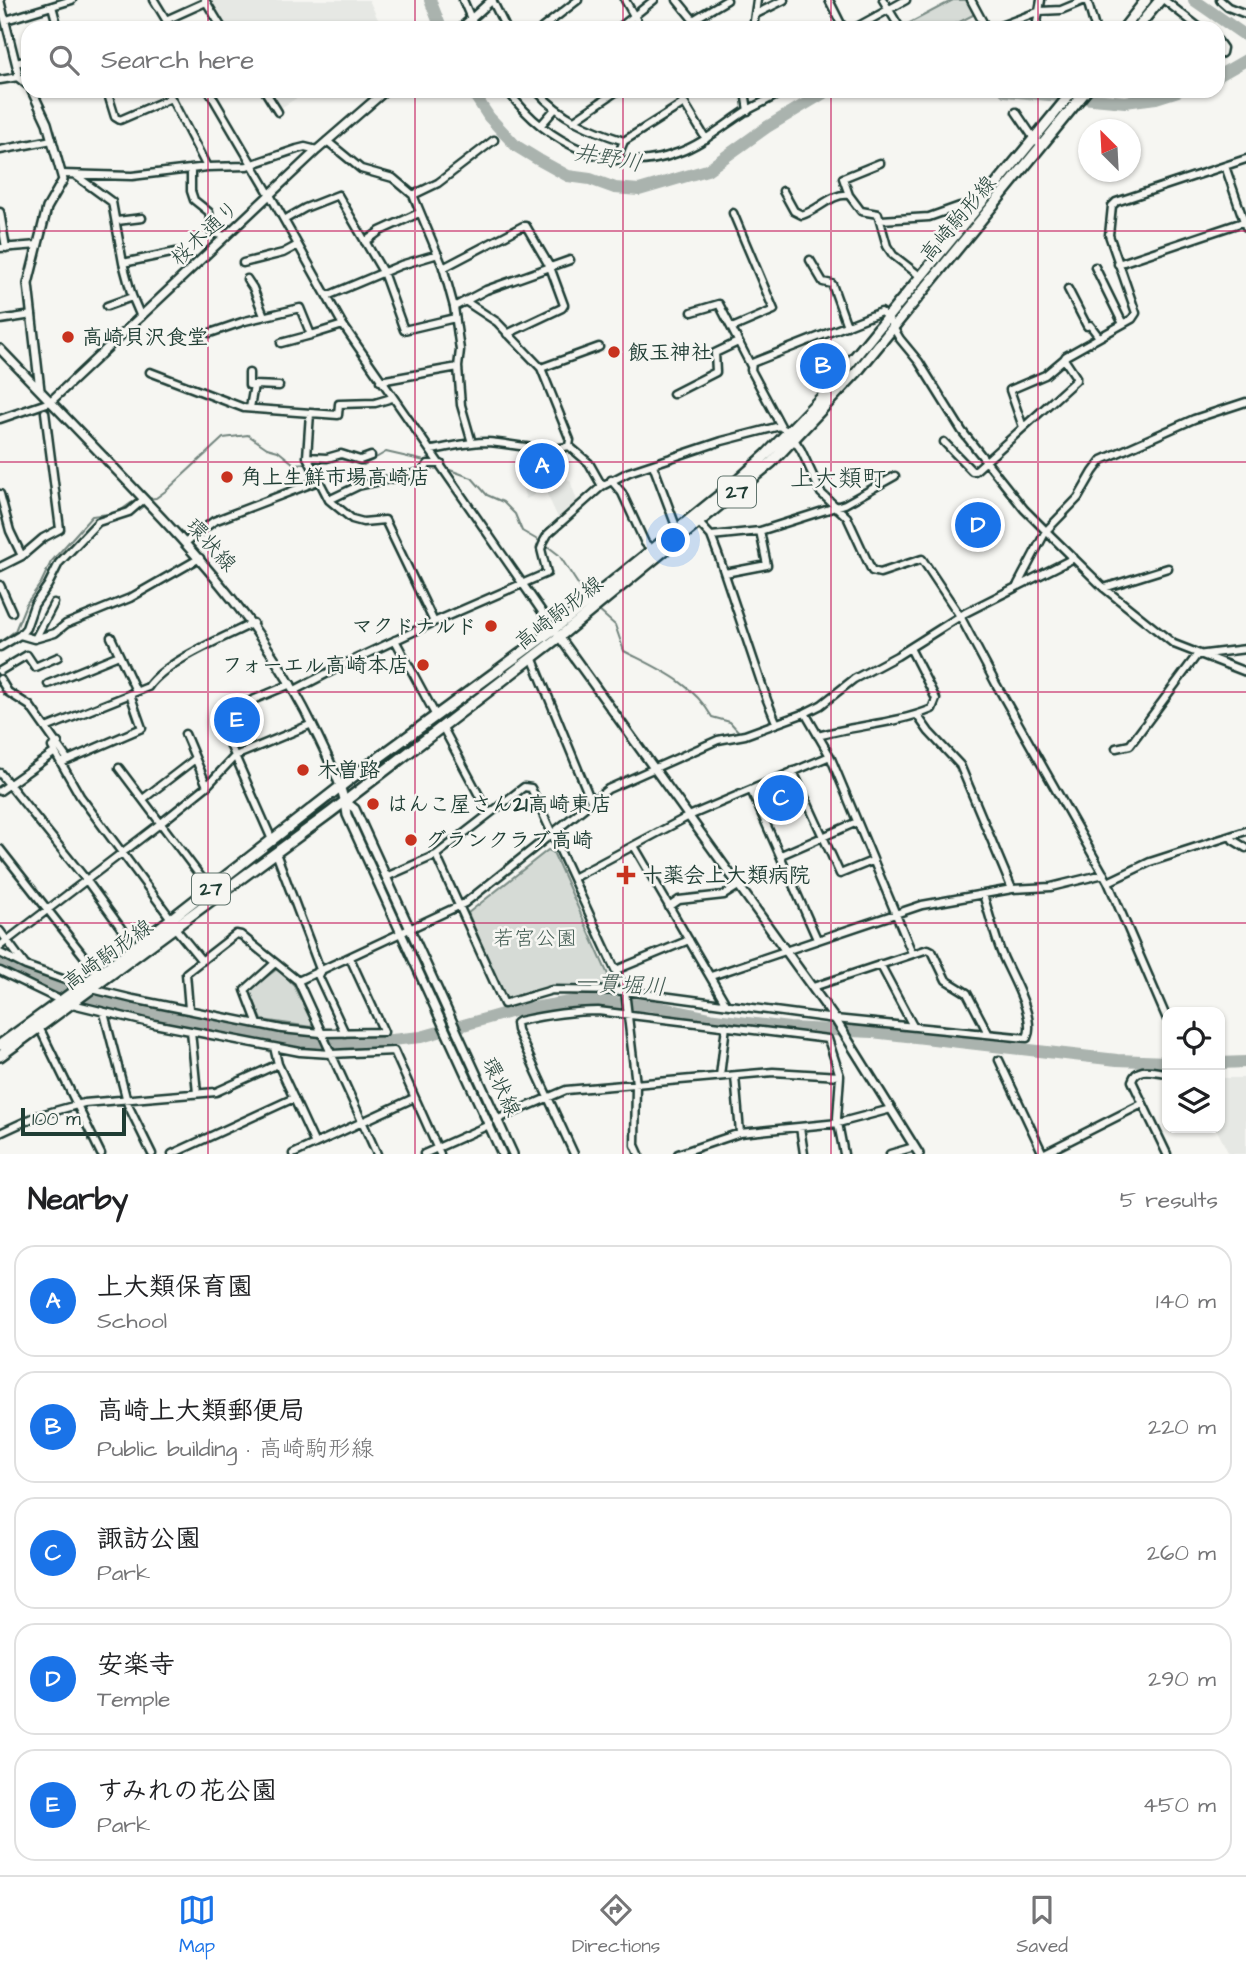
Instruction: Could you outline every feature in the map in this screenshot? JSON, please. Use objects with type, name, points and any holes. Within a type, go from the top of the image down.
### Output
[{"type":"main road","points":[[1130,21],[1146,0]]},
{"type":"main road","points":[[1143,21],[1162,0]]},
{"type":"main road","name":"27","points":[[1060,114],[1069,98]]},
{"type":"main road","name":"27","points":[[1060,114],[1078,98]]},
{"type":"main road","name":"高崎駒形線","points":[[0,1056],[173,924],[276,853],[532,657],[652,549],[791,437],[856,373],[1060,114]]},
{"type":"main road","name":"高崎駒形線","points":[[173,924],[210,889],[340,787],[556,633],[699,523],[772,462],[970,216],[1038,143]]},
{"type":"main road","name":"高崎駒形線","points":[[86,988],[98,974],[138,951]]},
{"type":"main road","name":"高崎駒形線","points":[[0,1045],[68,1002]]},
{"type":"street","points":[[0,0],[18,77],[21,79]]},
{"type":"street","points":[[43,0],[55,21]]},
{"type":"street","points":[[6,20],[72,0]]},
{"type":"street","points":[[154,0],[166,20],[205,1],[218,21]]},
{"type":"street","points":[[463,0],[471,21]]},
{"type":"street","points":[[474,21],[492,0],[502,21]]},
{"type":"street","points":[[551,21],[578,0]]},
{"type":"street","points":[[625,0],[637,21]]},
{"type":"street","points":[[628,21],[654,0]]},
{"type":"street","points":[[677,0],[694,20],[727,0]]},
{"type":"street","points":[[754,21],[757,0]]},
{"type":"street","points":[[756,14],[784,0]]},
{"type":"street","points":[[829,0],[840,21]]},
{"type":"street","points":[[883,0],[896,21]]},
{"type":"street","points":[[868,21],[906,0]]},
{"type":"street","points":[[971,0],[982,21]]},
{"type":"street","points":[[1038,21],[1041,0]]},
{"type":"street","points":[[1014,21],[1040,11],[1060,10],[1086,0],[1093,21]]},
{"type":"street","points":[[1162,0],[1190,21]]},
{"type":"street","points":[[1220,0],[1246,14]]},
{"type":"street","points":[[16,63],[21,62]]},
{"type":"street","points":[[0,80],[18,77]]},
{"type":"street","points":[[36,98],[62,174],[61,185],[47,208],[28,284],[40,390]]},
{"type":"street","points":[[109,98],[116,117],[120,120],[171,99],[207,167]]},
{"type":"street","points":[[213,98],[343,325],[380,381],[432,450],[556,633],[836,1019],[916,1150],[890,1154]]},
{"type":"street","points":[[269,98],[278,112]]},
{"type":"street","name":"桜木通り","points":[[50,402],[317,150],[378,98]]},
{"type":"street","points":[[515,98],[541,125],[570,145],[592,155],[639,161],[677,154],[771,98]]},
{"type":"street","points":[[544,98],[555,109],[589,130],[624,141]]},
{"type":"street","points":[[573,121],[607,98]]},
{"type":"street","points":[[682,98],[706,139]]},
{"type":"street","points":[[746,98],[748,111]]},
{"type":"street","points":[[617,160],[624,141],[684,103]]},
{"type":"street","points":[[541,125],[555,109]]},
{"type":"street","points":[[1016,112],[1038,143]]},
{"type":"street","points":[[1,148],[52,140]]},
{"type":"street","points":[[412,195],[438,183],[494,140]]},
{"type":"street","points":[[327,141],[361,169],[393,178],[412,195],[438,254],[454,307],[460,350],[457,367],[461,405],[472,443]]},
{"type":"street","points":[[62,174],[132,176],[252,164],[305,147],[317,150]]},
{"type":"street","points":[[1023,427],[1010,390],[1045,375],[1098,337],[1132,319],[1136,313],[1109,235],[1112,206],[1116,202],[1246,159]]},
{"type":"street","points":[[880,163],[843,178],[849,195],[861,211],[878,214],[892,254],[920,276]]},
{"type":"street","points":[[1118,264],[1245,223],[1225,166]]},
{"type":"street","points":[[191,169],[191,191],[194,200],[209,212],[212,233],[226,236]]},
{"type":"street","points":[[73,174],[112,202],[123,263],[132,298],[141,317]]},
{"type":"street","points":[[783,191],[794,211],[802,215],[832,198],[849,195]]},
{"type":"street","points":[[284,220],[338,195],[383,272],[404,330],[455,318]]},
{"type":"street","points":[[881,220],[929,217],[960,206],[970,216]]},
{"type":"street","points":[[0,212],[3,248],[38,245]]},
{"type":"street","points":[[365,242],[380,231],[419,213]]},
{"type":"street","points":[[732,328],[774,310],[733,213]]},
{"type":"street","points":[[117,221],[142,218]]},
{"type":"street","points":[[443,268],[526,226],[550,267],[564,305],[507,334]]},
{"type":"street","points":[[243,264],[283,253],[298,245]]},
{"type":"street","points":[[123,263],[176,252]]},
{"type":"street","points":[[327,296],[383,272],[438,254]]},
{"type":"street","points":[[454,307],[486,290],[570,260]]},
{"type":"street","points":[[810,260],[824,282],[832,284],[847,326]]},
{"type":"street","points":[[1095,267],[1123,324]]},
{"type":"street","points":[[247,279],[264,316]]},
{"type":"street","points":[[1068,289],[1087,326],[1090,325],[1098,337]]},
{"type":"street","points":[[107,306],[132,298]]},
{"type":"street","points":[[465,302],[497,322],[541,368],[557,403],[570,440],[569,446]]},
{"type":"street","points":[[692,312],[719,304],[780,426],[801,450],[821,493],[847,517],[874,574],[922,559],[960,616],[1108,881],[1162,1007]]},
{"type":"street","points":[[211,333],[300,308],[311,335]]},
{"type":"street","points":[[751,366],[758,359],[881,312],[919,362],[962,431],[1045,531],[1104,588],[1174,644],[1246,672]]},
{"type":"street","points":[[0,320],[32,315]]},
{"type":"street","points":[[281,343],[343,325]]},
{"type":"street","points":[[673,394],[716,372],[715,353],[738,342]]},
{"type":"street","points":[[541,368],[599,347]]},
{"type":"street","name":"環状線","points":[[0,349],[200,558],[253,623],[293,687],[340,787],[346,815],[502,1154]]},
{"type":"street","points":[[944,442],[972,471],[986,463],[1076,380],[1065,359]]},
{"type":"street","points":[[380,381],[457,367]]},
{"type":"street","points":[[150,372],[250,408],[338,415],[339,404],[375,403],[392,398]]},
{"type":"street","points":[[249,373],[249,385],[279,386]]},
{"type":"street","points":[[250,408],[254,385]]},
{"type":"street","points":[[0,419],[50,402]]},
{"type":"street","points":[[1017,586],[1045,531],[1078,498],[1102,460],[1194,419],[1246,402]]},
{"type":"street","points":[[0,567],[22,556],[60,528],[45,412]]},
{"type":"street","points":[[310,413],[307,457],[329,500],[352,519],[363,522],[385,520],[434,622]]},
{"type":"street","points":[[272,842],[217,715],[293,687],[547,573],[541,549],[548,534],[611,481],[691,450],[780,426]]},
{"type":"street","points":[[432,450],[472,443],[516,444],[550,450],[569,446]]},
{"type":"street","points":[[569,446],[589,463],[602,486]]},
{"type":"street","points":[[307,457],[327,458],[341,454],[360,460],[372,456]]},
{"type":"street","points":[[329,500],[358,486],[422,472],[428,464],[441,464]]},
{"type":"street","points":[[653,465],[677,529]]},
{"type":"street","points":[[710,536],[760,531],[803,518],[845,504],[895,477]]},
{"type":"street","points":[[186,542],[214,521],[318,481]]},
{"type":"street","points":[[611,481],[622,493],[645,543],[652,549]]},
{"type":"street","points":[[0,494],[10,531],[22,556]]},
{"type":"street","points":[[0,647],[20,635],[26,628],[34,605],[60,563],[98,522],[129,512],[145,499]]},
{"type":"street","points":[[699,523],[710,536],[725,573],[776,722]]},
{"type":"street","points":[[725,573],[767,565],[760,531]]},
{"type":"street","points":[[20,635],[34,639],[55,632],[66,624],[130,598],[200,558]]},
{"type":"street","points":[[298,981],[459,906],[608,789],[718,740],[745,735],[821,705],[854,679],[960,616],[1074,558]]},
{"type":"street","points":[[1104,588],[1168,568]]},
{"type":"street","points":[[0,585],[12,612]]},
{"type":"street","points":[[34,639],[54,603]]},
{"type":"street","points":[[46,728],[148,687],[158,676],[207,645],[253,623]]},
{"type":"street","points":[[64,762],[142,728],[133,692],[111,637]]},
{"type":"street","points":[[395,640],[436,716]]},
{"type":"street","points":[[818,736],[847,727],[917,715],[932,709],[936,699],[910,648]]},
{"type":"street","points":[[1116,748],[1130,745],[1197,654],[1246,649]]},
{"type":"street","points":[[0,671],[27,655],[34,667],[58,657]]},
{"type":"street","points":[[48,684],[119,655]]},
{"type":"street","points":[[532,657],[591,802]]},
{"type":"street","points":[[0,679],[8,692],[30,706],[58,743],[80,796],[202,961]]},
{"type":"street","points":[[0,695],[5,696],[8,692]]},
{"type":"street","points":[[804,713],[830,756],[912,953]]},
{"type":"street","points":[[917,715],[929,733],[960,765],[1012,889]]},
{"type":"street","points":[[0,946],[207,786],[235,756],[312,724]]},
{"type":"street","points":[[442,726],[489,814]]},
{"type":"street","points":[[185,734],[207,786]]},
{"type":"street","points":[[58,743],[52,747],[64,762]]},
{"type":"street","points":[[0,791],[55,751]]},
{"type":"street","points":[[573,878],[689,816],[830,756]]},
{"type":"street","points":[[143,799],[195,759]]},
{"type":"street","points":[[119,768],[210,889]]},
{"type":"street","points":[[793,771],[840,874],[872,861]]},
{"type":"street","points":[[0,773],[87,881],[138,951]]},
{"type":"street","points":[[386,877],[436,855],[528,786],[531,788],[625,991],[636,1084],[635,1145],[639,1154]]},
{"type":"street","points":[[751,790],[817,939]]},
{"type":"street","name":"環状線","points":[[345,801],[355,809],[513,1154]]},
{"type":"street","points":[[781,855],[857,822]]},
{"type":"street","points":[[1108,881],[1150,862],[1246,831]]},
{"type":"street","points":[[1231,836],[1246,848]]},
{"type":"street","points":[[634,846],[726,1004]]},
{"type":"street","points":[[0,849],[98,974]]},
{"type":"street","points":[[276,853],[319,973],[345,1033]]},
{"type":"street","points":[[436,855],[504,1004],[552,990],[625,991],[836,1019],[1027,1038],[1030,1034],[1026,1008],[1003,956],[983,894]]},
{"type":"street","points":[[711,976],[922,905],[1012,889],[1051,887],[1104,874]]},
{"type":"street","points":[[669,907],[680,900],[724,895],[740,885]]},
{"type":"street","points":[[0,931],[26,967]]},
{"type":"street","points":[[189,1009],[186,973],[236,934],[241,935],[298,981],[377,1154]]},
{"type":"street","points":[[616,970],[689,940]]},
{"type":"street","points":[[813,987],[928,948],[946,980],[967,993],[988,1034]]},
{"type":"street","points":[[0,953],[26,967],[86,988],[133,999],[258,1024],[321,1033],[384,1032],[350,958]]},
{"type":"street","points":[[258,1024],[245,990],[275,963]]},
{"type":"street","points":[[880,964],[913,1026]]},
{"type":"street","points":[[0,971],[68,1002],[104,1013],[274,1048],[331,1054],[394,1051],[439,1151]]},
{"type":"street","points":[[574,1154],[517,1030],[516,1023],[548,1013],[571,1011],[628,1014],[828,1040],[840,1076],[836,1098],[844,1154]]},
{"type":"street","points":[[104,1013],[127,1100],[152,1154]]},
{"type":"street","points":[[720,1076],[726,1026]]},
{"type":"street","points":[[39,1027],[101,1154]]},
{"type":"street","points":[[191,1031],[197,1093]]},
{"type":"street","points":[[274,1048],[278,1064],[315,1144]]},
{"type":"street","points":[[999,1060],[1043,1154],[1142,1104]]},
{"type":"street","points":[[0,1133],[37,1116],[78,1104],[216,1092],[278,1064]]},
{"type":"street","points":[[1162,1072],[1144,1070],[1135,1075],[1132,1083],[1167,1154]]},
{"type":"street","points":[[496,1120],[566,1090],[773,1072],[840,1076]]},
{"type":"street","points":[[735,1076],[740,1133]]},
{"type":"street","points":[[172,1154],[294,1098]]},
{"type":"street","points":[[293,1154],[414,1098]]},
{"type":"street","points":[[678,1154],[740,1133],[838,1123],[891,1109]]},
{"type":"street","points":[[424,1154],[439,1151],[489,1125]]},
{"type":"street","points":[[800,1127],[804,1154]]},
{"type":"shaded area","points":[[369,0],[379,21],[221,21],[210,2]]},
{"type":"shaded area","points":[[273,98],[297,98],[279,109]]},
{"type":"shaded area","points":[[522,448],[558,452],[577,501],[559,520],[545,490],[526,499],[519,476],[526,473]]},
{"type":"shaded area","points":[[1225,1078],[1246,1078],[1246,1154],[1229,1154],[1218,1133],[1225,1133]]},
{"type":"green space","points":[[953,0],[968,0],[975,14],[962,21],[913,21]]},
{"type":"green space","points":[[245,706],[253,724],[230,734],[222,716]]},
{"type":"green space","points":[[791,777],[805,801],[767,818],[757,796],[758,791]]},
{"type":"green space","name":"若宮公園","points":[[548,850],[553,852],[614,988],[552,988],[506,1001],[468,913]]},
{"type":"green space","points":[[277,969],[293,984],[313,1024],[311,1027],[262,1020],[249,990]]},
{"type":"waterway","name":"井野川","points":[[430,0],[438,21]]},
{"type":"waterway","points":[[1194,0],[1224,21]]},
{"type":"waterway","points":[[1225,21],[1246,36]]},
{"type":"waterway","name":"井野川","points":[[1225,72],[1246,60]]},
{"type":"waterway","name":"井野川","points":[[477,98],[489,117],[516,146],[539,160],[568,176],[590,179],[615,188],[639,190],[707,170],[767,127],[815,98]]},
{"type":"waterway","name":"井野川","points":[[1081,98],[1125,102],[1156,98]]},
{"type":"waterway","points":[[147,499],[156,498],[167,490],[223,438],[248,435],[267,448],[278,451],[294,464],[308,463]]},
{"type":"waterway","points":[[314,463],[341,459],[364,465],[386,452],[425,461]]},
{"type":"waterway","points":[[450,470],[472,478],[487,495],[503,502],[515,514],[522,531],[541,542]]},
{"type":"waterway","points":[[0,642],[15,631],[26,604],[41,583],[51,562],[92,516],[117,513],[138,501]]},
{"type":"waterway","points":[[546,545],[559,555],[587,598]]},
{"type":"waterway","points":[[598,610],[615,625],[624,651],[685,685],[712,717],[730,722],[739,732]]},
{"type":"waterway","name":"一貫堀川","points":[[0,962],[56,987],[97,1001],[315,1043],[372,1042],[421,1037],[513,1011],[576,1001],[649,1005],[715,1019],[789,1028],[872,1032],[1117,1060],[1162,1062]]},
{"type":"waterway","name":"一貫堀川","points":[[1225,1063],[1246,1062]]},
{"type":"place","name":"高崎貝沢食堂","points":[[68,337]]},
{"type":"place","name":"飯玉神社","points":[[614,352]]},
{"type":"place","name":"高崎上大類郵便局","points":[[823,366]]},
{"type":"place","name":"上大類保育園","points":[[542,466]]},
{"type":"place","name":"角上生鮮市場高崎店","points":[[227,477]]},
{"type":"place","name":"安楽寺","points":[[978,525]]},
{"type":"place","name":"マクドナルド","points":[[491,626]]},
{"type":"place","name":"フォーエル高崎本店","points":[[423,665]]},
{"type":"place","name":"すみれの花公園","points":[[237,720]]},
{"type":"place","name":"木曽路","points":[[303,770]]},
{"type":"place","name":"諏訪公園","points":[[781,798]]},
{"type":"place","name":"はんこ屋さん21高崎東店","points":[[373,804]]},
{"type":"place","name":"グランクラブ高崎","points":[[411,840]]},
{"type":"place","name":"十薬会上大類病院","points":[[626,875]]},
{"type":"district","name":"上大類町","points":[[838,479]]}]
